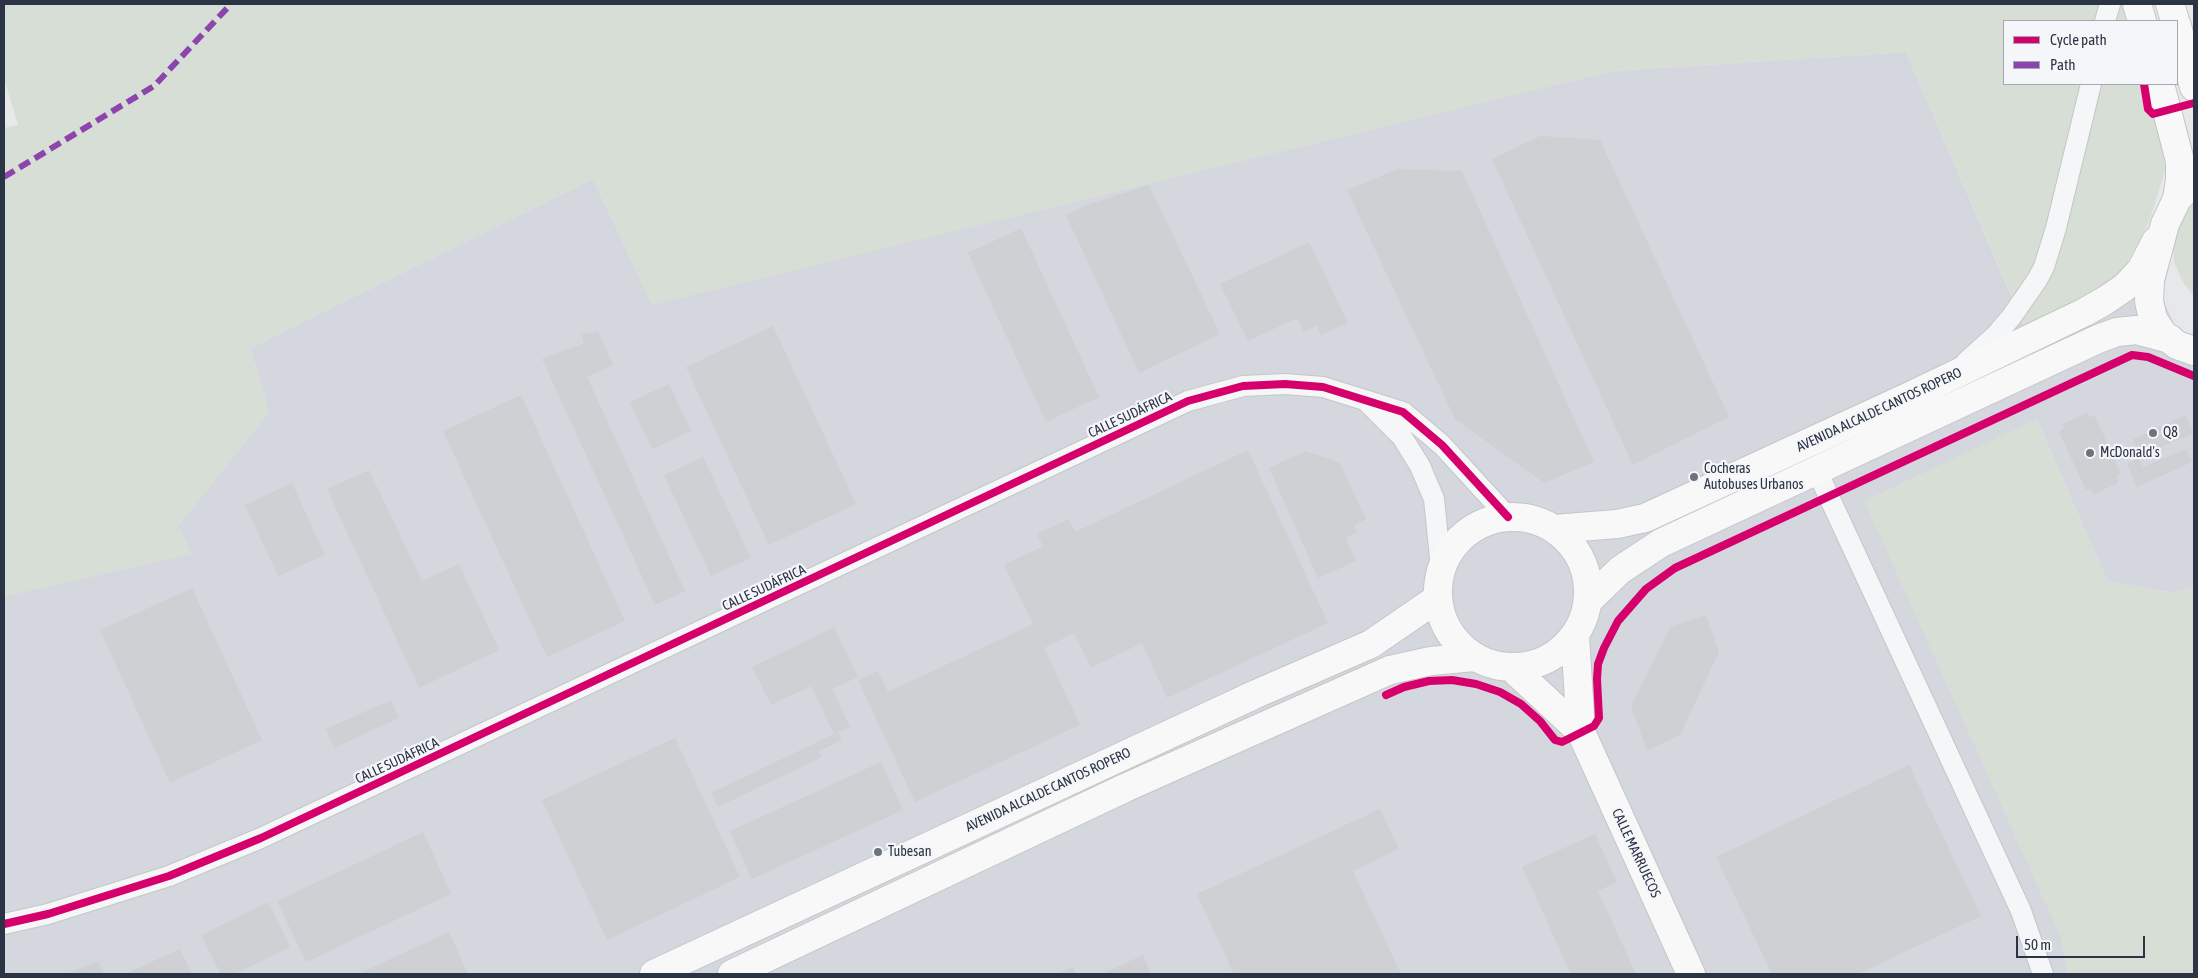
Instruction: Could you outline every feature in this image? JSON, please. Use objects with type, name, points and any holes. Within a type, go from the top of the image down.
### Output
[{"type":"main road","points":[[2138,4],[2142,20]]},
{"type":"main road","points":[[2170,4],[2176,20]]},
{"type":"main road","points":[[2178,30],[2194,87]]},
{"type":"main road","points":[[2160,85],[2180,161],[2180,180],[2186,191],[2165,224],[2150,280],[2149,301],[2153,318],[2163,334],[2177,345],[2194,351]]},
{"type":"main road","name":"AVENIDA ALCALDE CANTOS ROPERO","points":[[1554,529],[1617,524],[1645,518],[2085,312],[2125,287],[2140,270],[2165,224]]},
{"type":"main road","name":"AVENIDA ALCALDE CANTOS ROPERO","points":[[1588,601],[1620,570],[1661,543],[2117,332],[2136,330],[2170,339]]},
{"type":"main road","points":[[1508,517],[1532,519],[1554,529],[1569,542],[1581,560],[1587,580],[1588,601],[1583,619],[1575,636],[1558,653],[1536,664],[1512,668],[1492,665],[1474,657],[1456,642],[1447,628],[1443,621],[1438,598],[1441,568],[1451,548],[1467,532],[1486,521],[1508,517]]},
{"type":"main road","name":"AVENIDA ALCALDE CANTOS ROPERO","points":[[654,974],[1256,694],[1371,644],[1438,598]]},
{"type":"main road","name":"CALLE MARRUECOS","points":[[1575,636],[1581,732],[1691,974]]},
{"type":"main road","points":[[732,974],[1127,786],[1390,670],[1431,662],[1474,657]]},
{"type":"main road","name":"CALLE MARRUECOS","points":[[1512,668],[1581,732]]},
{"type":"street","points":[[2105,20],[2110,4]]},
{"type":"street","points":[[1947,378],[1996,335],[2027,295],[2044,267],[2056,228],[2091,85]]},
{"type":"street","name":"CALLE SUDÁFRICA","points":[[4,924],[48,914],[169,876],[261,838],[1188,401],[1243,386],[1285,384],[1323,387],[1403,412],[1442,445],[1508,517]]},
{"type":"street","name":"CALLE SUDÁFRICA","points":[[1363,399],[1402,437],[1420,466],[1434,500],[1441,568]]},
{"type":"street","points":[[1817,471],[2021,911],[2043,974]]},
{"type":"shaded area","points":[[4,4],[2131,4],[2136,20],[2003,20],[2003,85],[2154,85],[2162,114],[2165,171],[2149,222],[2128,261],[2125,280],[2025,326],[1906,52],[1612,71],[652,305],[593,179],[250,348],[269,412],[178,526],[192,554],[4,596],[4,128],[18,125],[4,78]]},
{"type":"shaded area","points":[[1906,52],[2024,325],[2147,265],[2175,326],[2194,337],[2194,587],[2174,593],[2107,581],[2037,419],[2062,940],[2068,974],[4,974],[4,596],[191,554],[178,526],[269,412],[250,348],[593,179],[652,304],[1612,71]]},
{"type":"shaded area","points":[[2194,197],[2194,296],[2183,282],[2174,262],[2173,241],[2178,220]]},
{"type":"shaded area","points":[[2037,419],[2107,581],[2174,593],[2194,587],[2194,974],[2068,974],[2062,940],[1864,501]]},
{"type":"building","points":[[1540,136],[1600,140],[1729,417],[1633,465],[1492,159]]},
{"type":"building","points":[[1398,169],[1462,171],[1594,462],[1544,483],[1455,419],[1347,190]]},
{"type":"building","points":[[1149,185],[1220,334],[1139,373],[1066,215],[1089,204]]},
{"type":"building","points":[[1021,228],[1099,397],[1046,422],[968,253]]},
{"type":"building","points":[[1309,242],[1348,323],[1321,335],[1317,326],[1304,332],[1297,318],[1248,341],[1220,284]]},
{"type":"building","points":[[773,326],[856,504],[769,545],[686,367]]},
{"type":"building","points":[[598,331],[613,365],[587,377],[685,591],[655,605],[542,359],[584,343],[581,334]]},
{"type":"building","points":[[669,384],[691,431],[652,449],[630,402]]},
{"type":"building","points":[[521,395],[625,621],[547,657],[443,431]]},
{"type":"building","name":"McDonald's","points":[[2087,413],[2088,417],[2095,416],[2121,474],[2117,475],[2118,483],[2094,494],[2090,489],[2086,490],[2059,432],[2064,428],[2062,424]]},
{"type":"building","points":[[2186,415],[2193,433],[2141,456],[2133,439]]},
{"type":"building","points":[[2186,449],[2192,462],[2137,487],[2127,464],[2139,458],[2143,467]]},
{"type":"building","points":[[1248,450],[1328,623],[1167,698],[1142,643],[1091,668],[1074,633],[1044,648],[1080,725],[915,802],[858,680],[878,671],[888,692],[1033,624],[1004,565],[1043,546],[1037,534],[1069,519],[1075,532]]},
{"type":"building","points":[[1305,451],[1339,462],[1366,519],[1354,525],[1357,532],[1346,538],[1356,561],[1318,578],[1269,468]]},
{"type":"building","points":[[703,457],[751,558],[711,576],[664,475]]},
{"type":"building","points":[[369,470],[422,581],[459,564],[499,650],[419,688],[327,489]]},
{"type":"building","points":[[292,483],[325,555],[278,576],[245,505]]},
{"type":"building","points":[[192,588],[262,740],[170,783],[100,630]]},
{"type":"building","points":[[1706,615],[1719,652],[1680,735],[1647,751],[1631,706],[1670,627]]},
{"type":"building","points":[[834,627],[858,677],[832,689],[850,727],[838,732],[842,740],[819,751],[822,757],[718,807],[711,793],[834,734],[811,686],[771,705],[752,667]]},
{"type":"building","points":[[391,700],[399,718],[334,748],[326,729]]},
{"type":"building","points":[[675,738],[740,877],[607,940],[542,800]]},
{"type":"building","points":[[881,762],[903,810],[752,879],[730,831]]},
{"type":"building","points":[[1909,765],[1981,916],[1858,974],[1772,974],[1716,857]]},
{"type":"building","points":[[1380,809],[1399,849],[1353,871],[1401,974],[1234,974],[1197,894]]},
{"type":"building","points":[[423,832],[451,894],[306,962],[277,901]]},
{"type":"building","points":[[1595,834],[1617,882],[1598,891],[1636,974],[1571,974],[1522,867]]},
{"type":"building","points":[[268,902],[290,947],[234,974],[221,974],[201,935]]},
{"type":"building","points":[[449,932],[468,974],[358,974]]},
{"type":"building","points":[[180,949],[192,974],[125,974]]},
{"type":"building","points":[[1143,955],[1151,974],[1102,974]]},
{"type":"building","points":[[98,961],[104,974],[67,974]]},
{"type":"building","points":[[1073,967],[1076,974],[1058,974]]},
{"type":"marked path","points":[[4,177],[154,86],[231,4]]},
{"type":"cycle path","points":[[2144,85],[2148,109],[2153,114],[2194,103]]},
{"type":"cycle path","points":[[1386,695],[1404,687],[1429,681],[1452,680],[1476,684],[1500,692],[1521,704],[1540,721],[1555,740],[1562,742],[1594,726],[1599,718],[1598,664],[1618,621],[1646,589],[1675,568],[2132,355],[2148,357],[2194,376]]},
{"type":"cycle path","points":[[4,924],[48,914],[169,876],[261,838],[1188,401],[1243,386],[1285,384],[1323,387],[1403,412],[1442,445],[1508,517]]},
{"type":"place","name":"Q8","points":[[2153,433]]},
{"type":"place","name":"McDonald's","points":[[2090,453]]},
{"type":"place","name":"Cocheras Autobuses Urbanos","points":[[1694,477]]},
{"type":"place","name":"Tubesan","points":[[878,852]]}]
